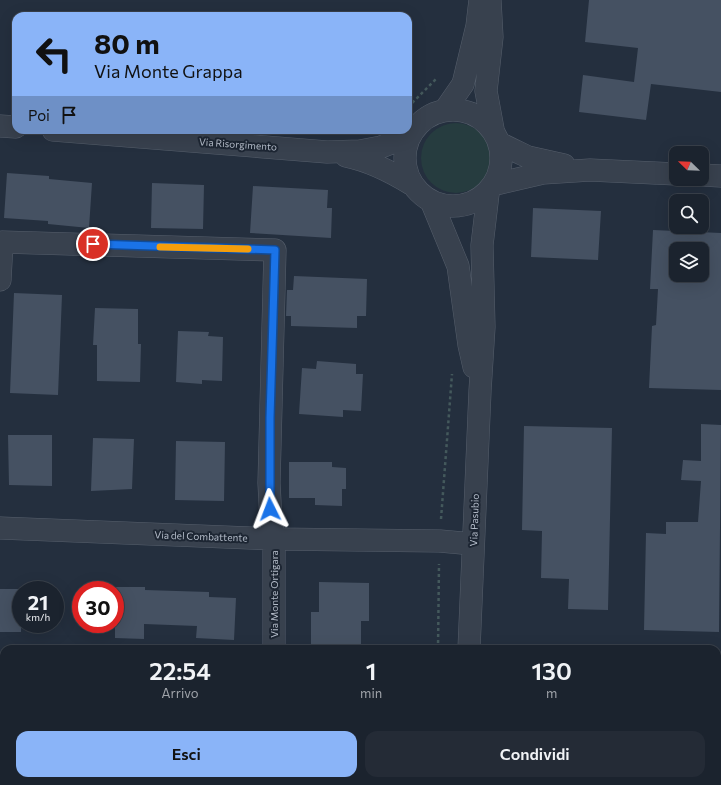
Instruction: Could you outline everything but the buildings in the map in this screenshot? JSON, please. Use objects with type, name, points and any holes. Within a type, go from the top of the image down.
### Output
[{"type":"street","points":[[445,110],[463,84],[477,26],[480,0]]},
{"type":"street","points":[[490,0],[492,37],[486,91],[497,136],[502,165],[492,189]]},
{"type":"street","name":"Via Risorgimento","points":[[412,132],[418,124],[431,115],[445,110],[472,112],[497,136],[528,157],[590,170]]},
{"type":"street","points":[[0,126],[12,127]]},
{"type":"street","name":"Via Risorgimento","points":[[103,134],[327,152],[360,151],[381,146],[409,136]]},
{"type":"street","name":"Via Risorgimento","points":[[409,136],[404,156],[411,184]]},
{"type":"street","name":"Via Risorgimento","points":[[327,152],[366,160],[391,171],[411,184],[432,203]]},
{"type":"street","points":[[432,203],[461,207],[492,189],[543,172],[590,170],[669,174]]},
{"type":"street","points":[[709,176],[721,176]]},
{"type":"street","name":"Via Pasubio","points":[[469,645],[484,327],[482,245],[492,189]]},
{"type":"street","name":"Via Pasubio","points":[[432,203],[458,266],[469,345],[480,391]]},
{"type":"street","name":"Via Monte Ortigara","points":[[0,280],[2,242],[275,250],[269,483],[271,522],[274,539],[274,645]]},
{"type":"street","name":"Via del Combattente","points":[[0,528],[274,539],[440,540],[473,544]]},
{"type":"path","points":[[412,103],[439,76]]},
{"type":"path","points":[[438,645],[440,540],[452,372]]},
{"type":"green space","points":[[449,123],[463,123],[476,129],[485,138],[489,144],[491,158],[489,172],[481,183],[470,191],[463,193],[449,193],[442,191],[431,183],[423,172],[421,165],[421,151],[423,144],[431,133],[442,125]]},
{"type":"slow traffic","points":[[160,247],[248,249]]},
{"type":"route","points":[[93,244],[275,250],[270,418],[270,509]]}]
